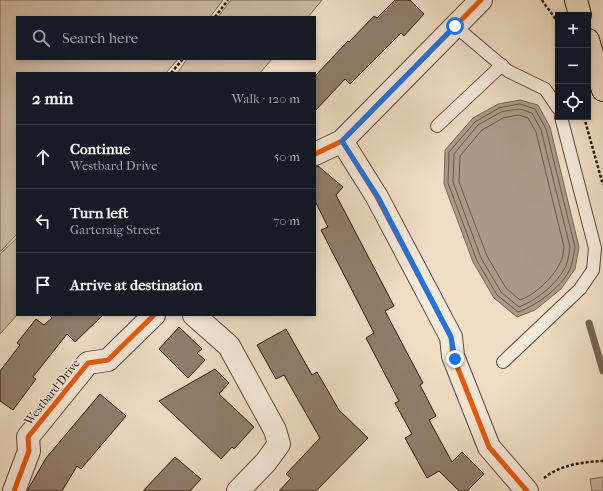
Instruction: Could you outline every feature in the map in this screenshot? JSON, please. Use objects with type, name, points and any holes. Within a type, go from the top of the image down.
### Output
[{"type":"main road","points":[[576,0],[579,12]]},
{"type":"main road","points":[[590,48],[603,90]]},
{"type":"street","points":[[316,154],[342,141],[481,0]]},
{"type":"street","points":[[342,141],[378,197],[451,337],[453,356],[490,447],[535,485]]},
{"type":"street","name":"Westbard Drive","points":[[14,491],[29,451],[28,437],[33,430],[88,363],[108,360],[153,316]]},
{"type":"street","points":[[195,316],[229,346],[275,430],[279,444],[266,462],[238,491]]},
{"type":"lane","points":[[455,26],[508,71],[545,89],[555,104]]},
{"type":"lane","points":[[436,126],[502,65]]},
{"type":"lane","points":[[503,362],[580,289],[593,270],[595,248],[562,120]]},
{"type":"path","points":[[216,16],[228,0]]},
{"type":"path","points":[[542,0],[546,8],[555,17]]},
{"type":"path","points":[[172,72],[182,60]]},
{"type":"path","points":[[585,120],[603,185]]},
{"type":"path","points":[[535,485],[555,470],[586,462],[603,462]]},
{"type":"shaded area","points":[[0,0],[223,0],[211,16],[16,16],[16,60],[177,60],[167,72],[16,72],[16,235],[0,252]]},
{"type":"shaded area","points":[[231,0],[322,0],[309,16],[219,16]]},
{"type":"shaded area","points":[[186,60],[271,60],[261,72],[178,72]]},
{"type":"shaded area","points":[[16,239],[16,316],[0,334],[0,254]]},
{"type":"shaded area","points":[[603,477],[603,491],[592,491],[590,479]]},
{"type":"water","points":[[520,100],[538,105],[550,127],[579,247],[575,269],[561,289],[535,310],[517,317],[494,298],[473,262],[444,184],[445,150],[473,118],[498,104]]},
{"type":"building","points":[[395,0],[410,0],[424,14],[404,36],[401,33],[350,84],[345,79],[316,110],[316,75],[374,16],[377,18]]},
{"type":"building","points":[[316,166],[318,166],[343,187],[336,195],[394,306],[385,311],[423,383],[420,385],[436,416],[429,420],[452,462],[462,452],[484,474],[467,491],[459,491],[439,471],[427,478],[405,438],[412,434],[395,403],[399,401],[366,338],[374,333],[321,230],[328,227],[316,203]]},
{"type":"building","points":[[50,316],[102,316],[75,342],[67,334],[33,377],[36,379],[13,410],[0,401],[0,371],[20,345],[17,343],[36,319],[44,325],[52,318]]},
{"type":"building","points":[[179,327],[202,349],[197,353],[205,360],[188,378],[159,349]]},
{"type":"building","points":[[286,329],[312,375],[317,372],[339,410],[368,438],[316,491],[279,491],[291,478],[286,474],[320,438],[284,375],[276,379],[257,345]]},
{"type":"building","points":[[215,369],[229,383],[219,394],[254,427],[234,449],[232,447],[221,459],[159,401]]},
{"type":"building","points":[[100,394],[126,416],[81,469],[77,466],[62,491],[27,491],[46,458]]},
{"type":"building","points":[[175,457],[201,479],[190,491],[143,491]]},
{"type":"waterway","points":[[589,323],[603,371]]},
{"type":"cycle path","points":[[316,154],[342,141],[481,0]]},
{"type":"cycle path","points":[[342,141],[377,197],[451,337],[453,356],[489,447],[527,491]]},
{"type":"cycle path","points":[[14,491],[29,451],[28,437],[88,363],[108,360],[153,316]]},
{"type":"route","points":[[455,26],[342,141],[378,197],[451,337],[453,356],[455,359]]}]
